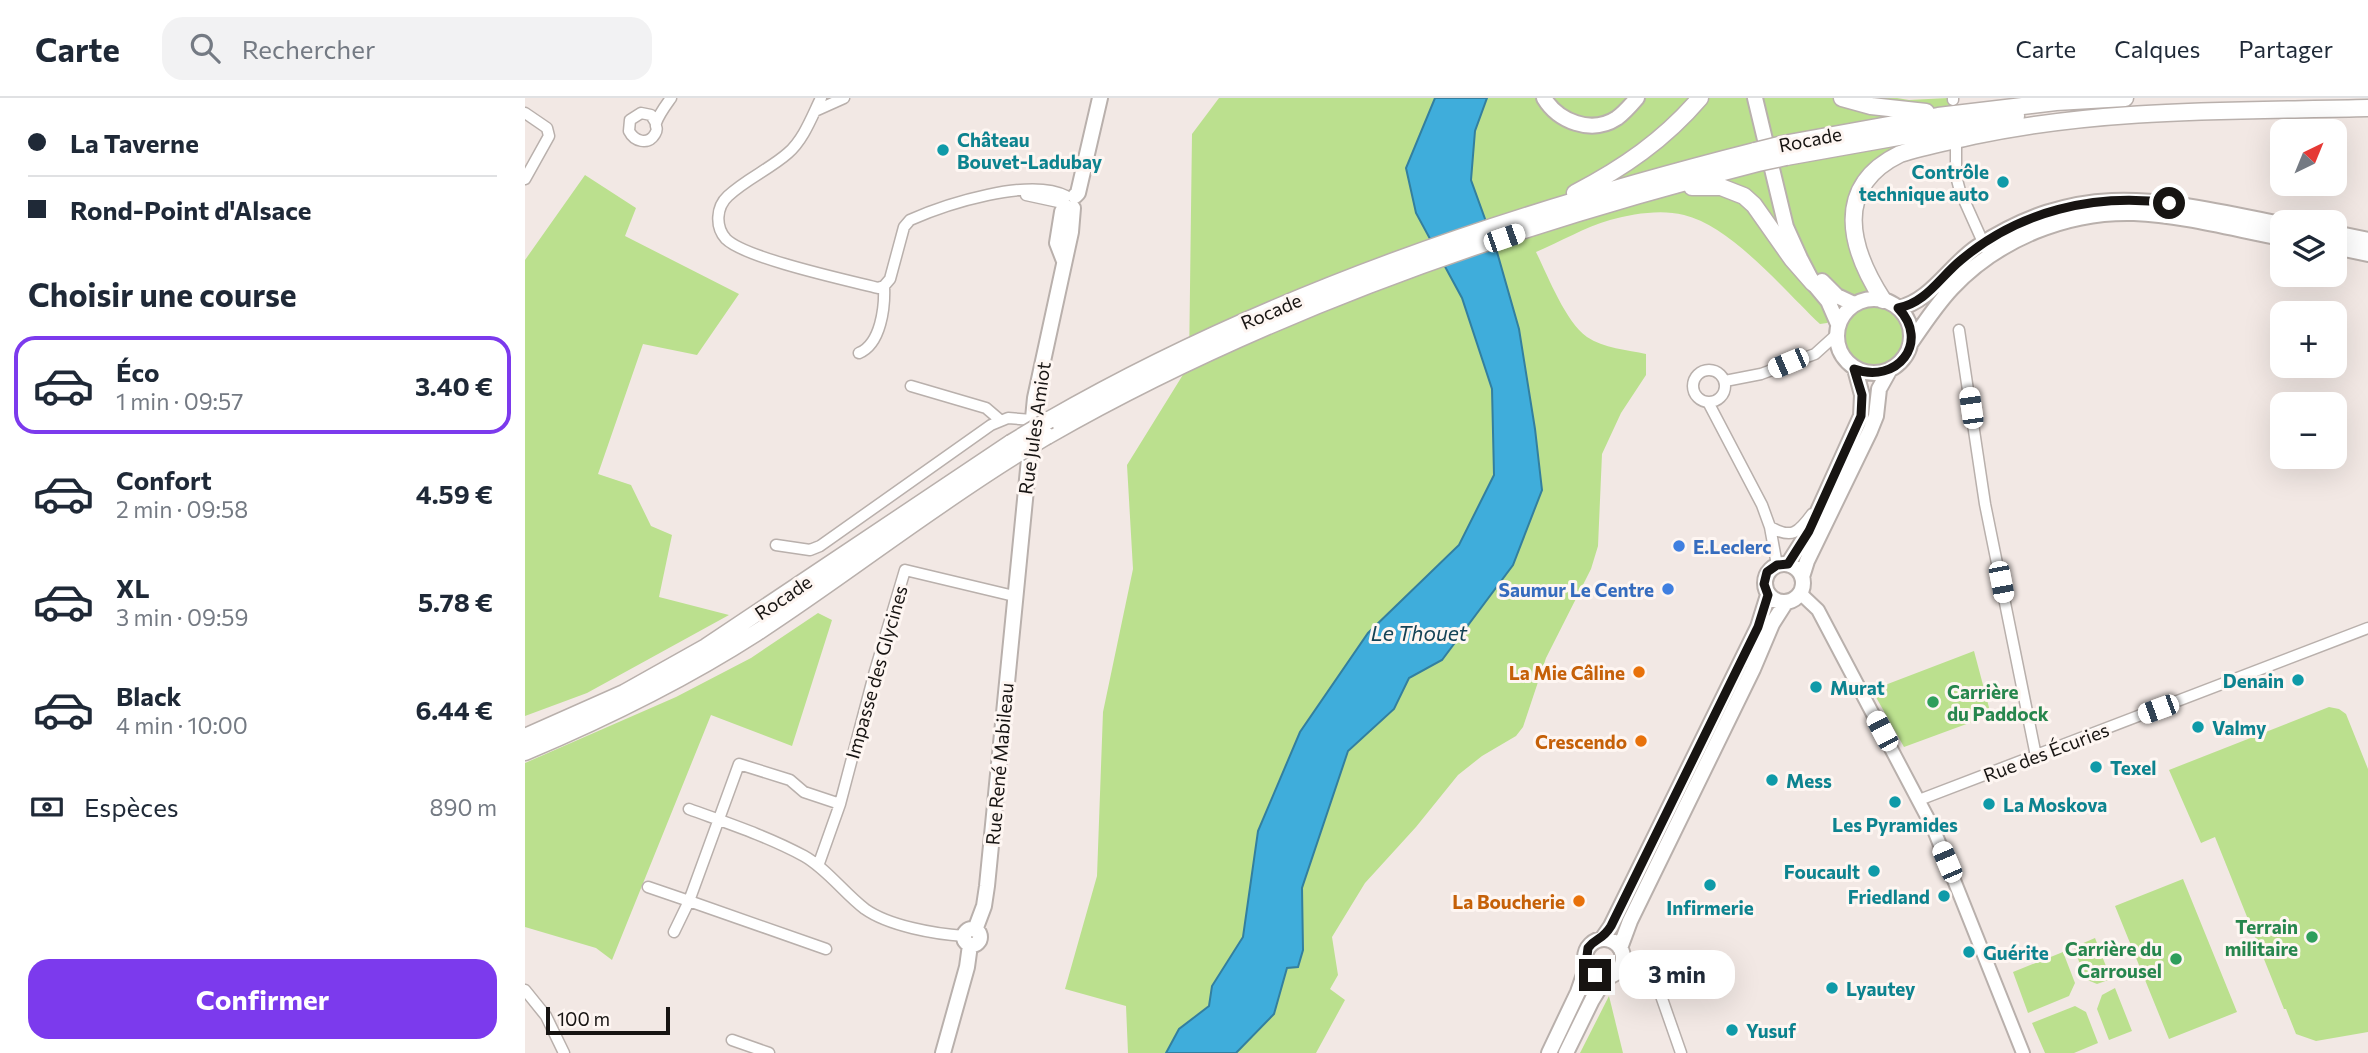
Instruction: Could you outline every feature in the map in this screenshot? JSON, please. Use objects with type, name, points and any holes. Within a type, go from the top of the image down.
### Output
[{"type":"highway","points":[[1539,212],[1638,157],[1674,127],[1700,98]]},
{"type":"highway","points":[[1842,98],[1884,108],[1953,104]]},
{"type":"highway","name":"Rocade","points":[[525,737],[624,693],[706,648],[1015,448],[1043,425],[1174,353],[1344,288],[1524,224],[1539,212],[1644,180],[1784,151],[1953,104],[2021,105],[2125,98]]},
{"type":"highway","points":[[1784,151],[2022,116],[2166,104],[2288,104],[2368,108]]},
{"type":"highway","points":[[1883,300],[1857,252],[1854,212],[1857,199],[1870,177],[1885,162],[1900,154],[2009,128],[2076,118],[2176,112],[2368,108]]},
{"type":"highway","points":[[1524,224],[1668,186],[1756,157]]},
{"type":"highway","points":[[1668,186],[1721,187],[1744,196],[1754,205],[1792,259],[1813,283]]},
{"type":"highway","points":[[525,752],[610,714],[735,646],[930,511],[1015,448]]},
{"type":"main road","name":"Rue Jules Amiot","points":[[1014,596],[1043,425],[1064,262],[1071,232],[1068,202],[1078,193],[1100,98]]},
{"type":"main road","points":[[1543,98],[1562,118],[1583,125],[1613,120],[1633,102]]},
{"type":"main road","points":[[1549,98],[1563,110],[1585,117],[1605,116],[1633,102]]},
{"type":"main road","points":[[1755,98],[1786,227],[1813,283],[1828,301],[1837,330],[1840,354],[1854,369],[1863,408],[1825,499],[1802,545],[1783,564],[1767,572],[1765,590],[1773,599],[1786,602],[1800,593],[1807,561],[1873,424],[1879,389],[1889,370]]},
{"type":"main road","points":[[1762,98],[1787,210],[1798,241],[1824,283],[1837,296],[1854,304]]},
{"type":"main road","points":[[1854,369],[1878,374],[1903,360],[1910,344],[1949,291],[1986,250],[2014,225],[2039,215],[2071,206],[2110,200],[2136,200],[2169,203],[2270,222]]},
{"type":"main road","points":[[1898,308],[1924,297],[1957,263],[2045,227],[2093,215],[2123,213],[2166,216],[2270,236]]},
{"type":"main road","points":[[2347,236],[2368,240]]},
{"type":"main road","points":[[2347,250],[2368,254]]},
{"type":"main road","points":[[1837,330],[1844,313],[1854,304],[1873,299],[1883,300],[1898,308],[1908,321],[1910,344]]},
{"type":"main road","points":[[1783,564],[1797,569],[1802,577]]},
{"type":"main road","points":[[1602,939],[1611,926],[1758,627],[1768,595]]},
{"type":"main road","name":"Rue René Mabileau","points":[[943,1053],[967,967],[969,937],[984,906],[1014,596]]},
{"type":"main road","points":[[1620,948],[1630,921],[1753,669],[1772,624],[1786,602]]},
{"type":"main road","points":[[1566,1053],[1597,989],[1606,977],[1616,973],[1622,964],[1623,953],[1620,948],[1613,941],[1602,939],[1588,948],[1585,958],[1587,966],[1595,975],[1606,977]]},
{"type":"main road","points":[[1549,1053],[1578,992],[1587,966]]},
{"type":"street","points":[[656,123],[671,98]]},
{"type":"street","points":[[821,98],[803,135],[790,152],[726,197],[718,210],[721,232],[728,241],[752,254],[878,288],[890,279],[904,228],[911,220],[999,192],[1016,190],[1051,190],[1068,202]]},
{"type":"street","points":[[815,111],[844,98]]},
{"type":"street","points":[[525,113],[547,128],[549,136],[525,179]]},
{"type":"street","points":[[1956,147],[1960,191],[1986,250]]},
{"type":"street","points":[[859,353],[867,350],[873,342],[885,306],[884,286]]},
{"type":"street","points":[[1725,381],[1772,370],[1820,352],[1837,330]]},
{"type":"street","points":[[1959,330],[1985,504],[2036,756]]},
{"type":"street","points":[[1705,370],[1714,370],[1725,381],[1721,397],[1708,402],[1700,400],[1695,394],[1693,383],[1697,375],[1705,370]]},
{"type":"street","points":[[911,386],[986,408],[1000,420],[1043,425]]},
{"type":"street","points":[[1708,402],[1762,505],[1783,564]]},
{"type":"street","points":[[776,545],[810,550],[820,546],[1000,420]]},
{"type":"street","points":[[1770,527],[1784,533],[1795,532],[1825,499]]},
{"type":"street","name":"Impasse des Glycines","points":[[818,866],[840,804],[846,774],[905,570],[1014,596]]},
{"type":"street","points":[[1800,593],[1818,610],[1919,800],[1947,862],[2023,1053]]},
{"type":"street","name":"Rue des Écuries","points":[[1919,800],[2368,628]]},
{"type":"street","points":[[674,932],[689,901],[739,764],[790,780],[804,792],[840,804]]},
{"type":"street","points":[[689,809],[782,846],[818,866],[867,910],[881,918],[969,937]]},
{"type":"street","points":[[648,887],[826,950]]},
{"type":"street","points":[[1622,964],[1645,978],[1658,990],[1681,1053]]},
{"type":"street","points":[[525,990],[546,1016],[564,1053]]},
{"type":"street","points":[[731,1040],[769,1053]]},
{"type":"green space","points":[[1219,98],[1948,98],[1955,148],[1907,158],[1886,172],[1869,191],[1860,213],[1860,225],[1865,246],[1880,281],[1870,292],[1827,323],[1820,324],[1757,261],[1720,232],[1702,221],[1684,215],[1647,213],[1610,220],[1536,252],[1558,297],[1579,330],[1600,344],[1646,354],[1646,375],[1621,413],[1602,454],[1598,546],[1591,569],[1546,658],[1523,727],[1516,736],[1482,756],[1458,775],[1416,827],[1365,883],[1332,937],[1338,975],[1330,989],[1345,1000],[1316,1053],[1128,1053],[1126,1006],[1065,989],[1097,876],[1103,712],[1133,569],[1127,465],[1189,365],[1192,134]]},
{"type":"green space","points":[[585,175],[636,208],[625,236],[739,294],[697,355],[643,344],[598,474],[631,485],[651,526],[672,535],[659,597],[729,615],[587,693],[525,716],[525,260]]},
{"type":"green space","points":[[1868,306],[1880,306],[1896,315],[1903,325],[1903,349],[1896,359],[1880,368],[1868,368],[1857,363],[1848,354],[1843,343],[1843,331],[1848,320],[1857,311]]},
{"type":"green space","points":[[818,613],[832,620],[792,746],[711,715],[612,960],[596,948],[525,927],[525,763],[676,697],[751,658]]},
{"type":"green space","name":"Carrière du Paddock","points":[[1974,651],[1991,715],[1904,747],[1872,690]]},
{"type":"green space","name":"Terrain militaire","points":[[2329,707],[2346,714],[2368,769],[2368,1032],[2316,1041],[2296,1034],[2215,837],[2201,843],[2169,770]]},
{"type":"green space","name":"Carrière du Carrousel","points":[[2183,879],[2237,1012],[2169,1039],[2115,906]]},
{"type":"green space","points":[[2095,938],[2111,979],[2097,984],[2085,979],[2074,947]]},
{"type":"green space","points":[[2063,952],[2075,983],[2069,996],[2028,1013],[2013,972]]},
{"type":"green space","points":[[2115,988],[2132,1031],[2109,1040],[2097,1009],[2102,995]]},
{"type":"green space","points":[[1609,996],[1623,1053],[1580,1053]]},
{"type":"green space","points":[[2075,1006],[2086,1012],[2098,1043],[2074,1053],[2045,1053],[2032,1023]]},
{"type":"water","name":"Le Thouet","points":[[1435,98],[1487,98],[1475,131],[1471,180],[1497,252],[1519,329],[1542,490],[1513,565],[1442,660],[1409,678],[1394,709],[1348,751],[1302,888],[1303,950],[1298,967],[1287,968],[1274,1014],[1236,1053],[1166,1053],[1179,1029],[1209,1006],[1212,986],[1243,937],[1258,831],[1300,732],[1368,633],[1459,545],[1494,475],[1492,389],[1462,298],[1416,213],[1406,168]]},
{"type":"place","name":"Château Bouvet-Ladubay","points":[[943,150]]},
{"type":"place","name":"Contrôle technique auto","points":[[2003,182]]},
{"type":"place","name":"E.Leclerc","points":[[1679,546]]},
{"type":"place","name":"Saumur Le Centre","points":[[1668,589]]},
{"type":"place","name":"La Mie Câline","points":[[1639,672]]},
{"type":"place","name":"Denain","points":[[2298,680]]},
{"type":"place","name":"Murat","points":[[1816,687]]},
{"type":"place","name":"Carrière du Paddock","points":[[1933,702]]},
{"type":"place","name":"Valmy","points":[[2198,727]]},
{"type":"place","name":"Crescendo","points":[[1641,741]]},
{"type":"place","name":"Texel","points":[[2096,767]]},
{"type":"place","name":"Mess","points":[[1772,780]]},
{"type":"place","name":"Les Pyramides","points":[[1895,802]]},
{"type":"place","name":"La Moskova","points":[[1989,804]]},
{"type":"place","name":"Foucault","points":[[1874,871]]},
{"type":"place","name":"Infirmerie","points":[[1710,885]]},
{"type":"place","name":"Friedland","points":[[1944,896]]},
{"type":"place","name":"La Boucherie","points":[[1579,901]]},
{"type":"place","name":"Terrain militaire","points":[[2312,937]]},
{"type":"place","name":"Guérite","points":[[1969,952]]},
{"type":"place","name":"Carrière du Carrousel","points":[[2176,959]]},
{"type":"place","name":"Lyautey","points":[[1832,988]]},
{"type":"place","name":"Yusuf","points":[[1732,1030]]},
{"type":"route","points":[[1595,975],[1586,964],[1588,948],[1602,939],[1611,926],[1758,627],[1768,595],[1764,584],[1767,572],[1777,565],[1788,564],[1796,555],[1825,499],[1853,435],[1863,408],[1854,369],[1878,374],[1897,366],[1908,352],[1910,328],[1898,308],[1917,302],[1972,251],[2026,220],[2055,210],[2101,201],[2169,203]]}]
